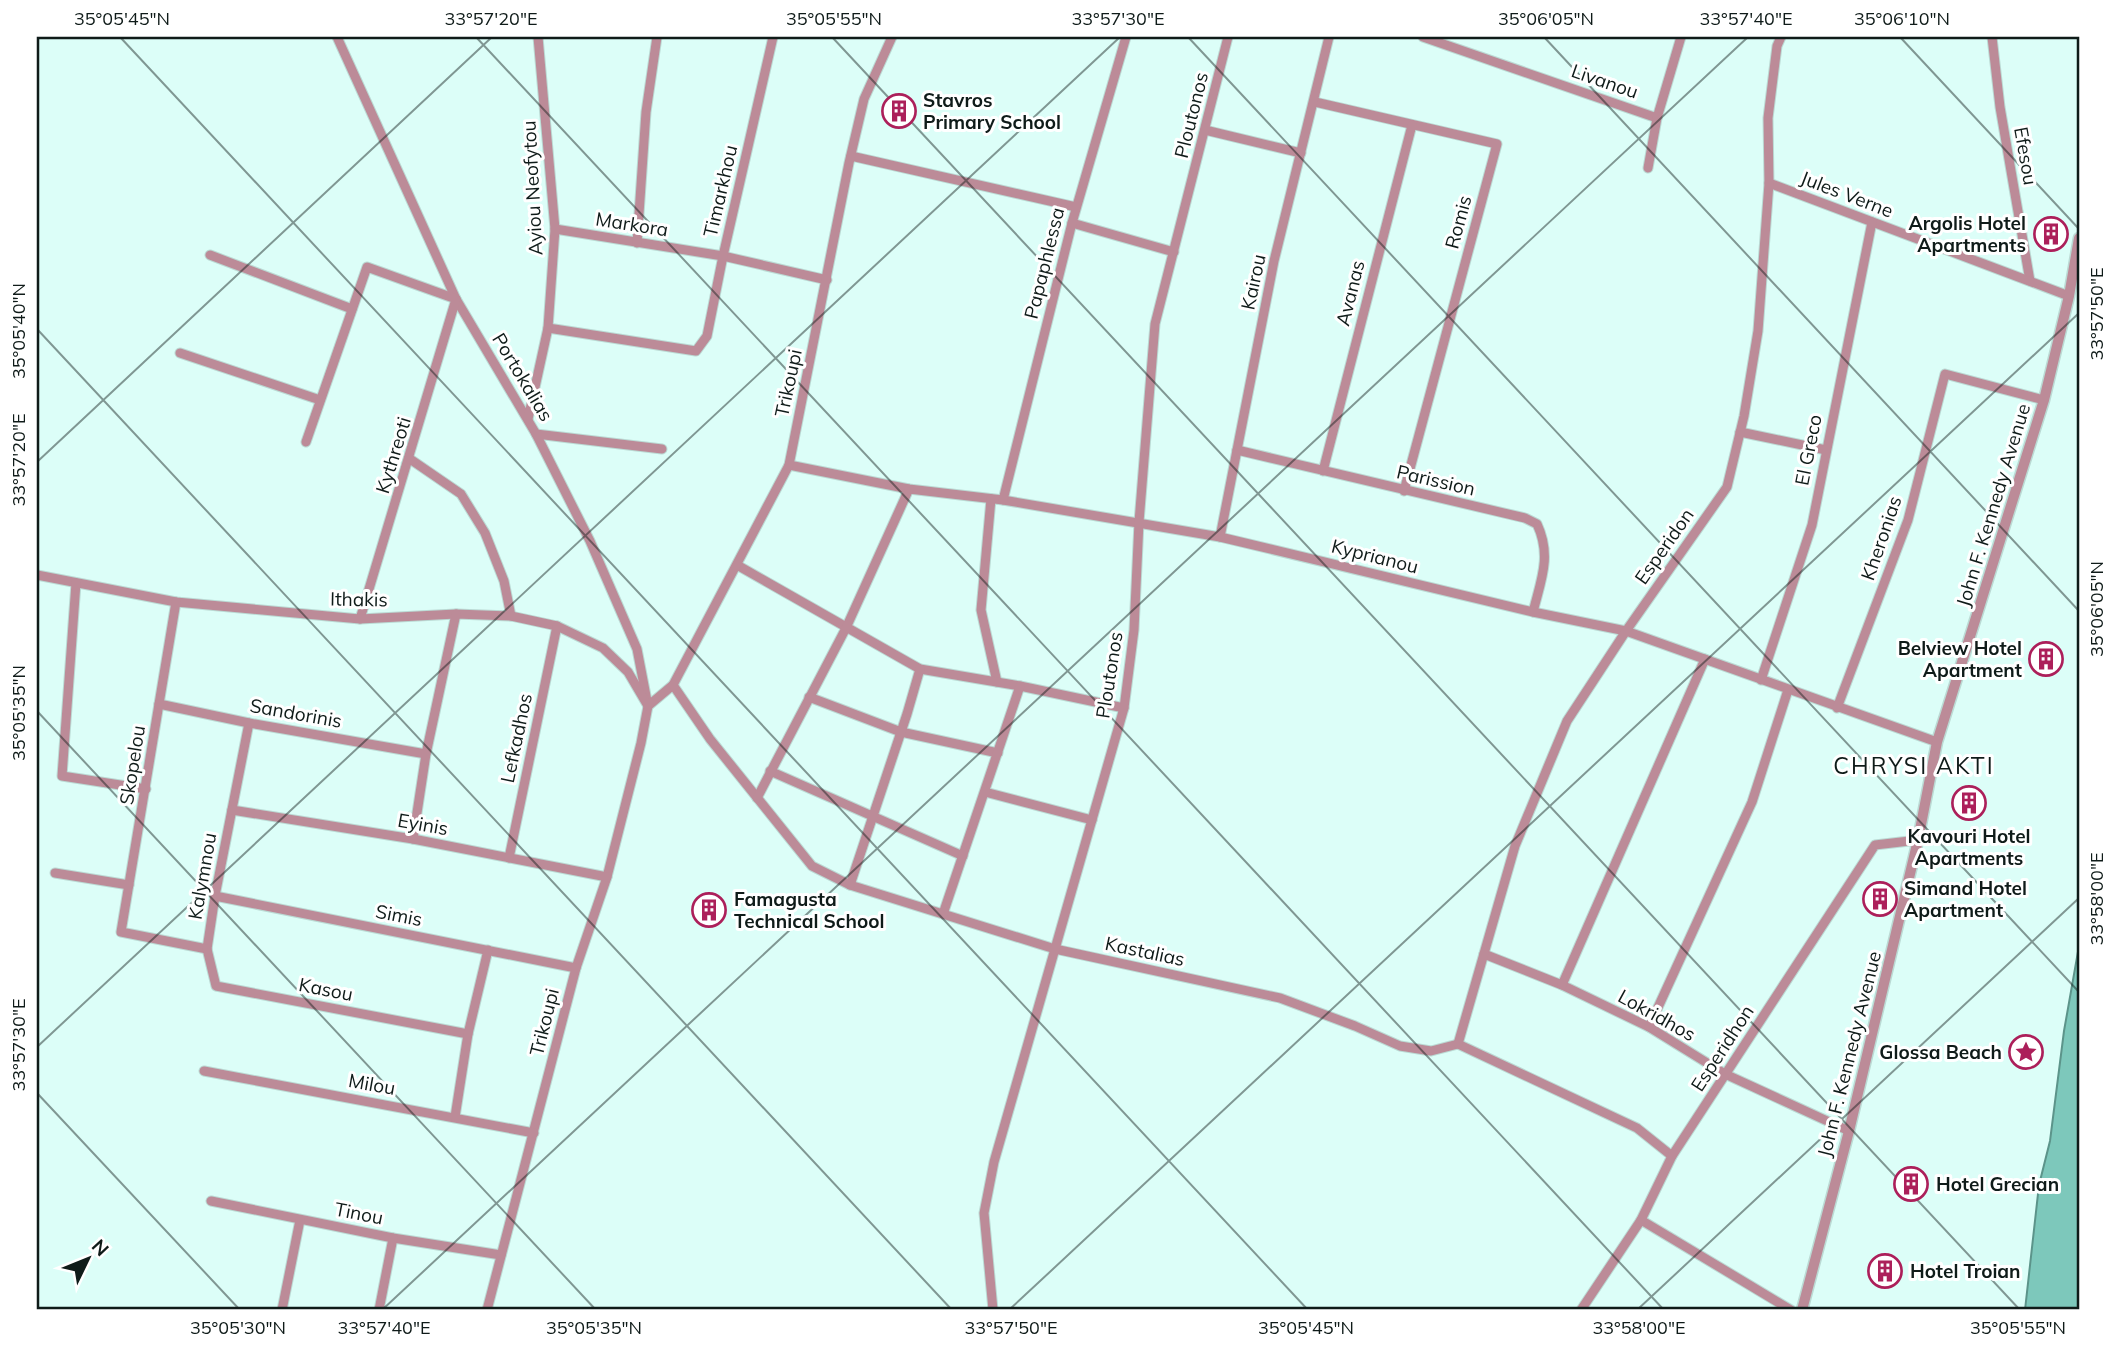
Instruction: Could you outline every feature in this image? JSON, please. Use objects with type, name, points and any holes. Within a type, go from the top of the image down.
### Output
[{"type":"street","name":"Portokalias","points":[[337,37],[456,299],[536,434],[590,541],[637,649],[648,706],[640,743]]},
{"type":"street","name":"Ayiou Neofytou","points":[[528,419],[548,328],[555,229],[538,37]]},
{"type":"street","points":[[637,243],[646,112],[657,37]]},
{"type":"street","name":"Timarkhou","points":[[548,328],[696,351],[707,336],[773,37]]},
{"type":"street","name":"Trikoupi","points":[[648,706],[673,685],[789,465],[864,99],[892,37]]},
{"type":"street","name":"Papaphlessa","points":[[1003,500],[1076,207],[1126,37]]},
{"type":"street","name":"Ploutonos","points":[[993,1310],[984,1213],[994,1162],[1124,708],[1134,631],[1139,522],[1155,324],[1228,37]]},
{"type":"street","name":"Kairou","points":[[1220,537],[1275,261],[1329,37]]},
{"type":"street","name":"Livanou","points":[[1423,37],[1657,118]]},
{"type":"street","points":[[1648,168],[1657,118],[1681,37]]},
{"type":"street","name":"Esperidon","points":[[1458,1044],[1515,846],[1567,721],[1727,487],[1758,331],[1769,183],[1768,118],[1777,47],[1781,37]]},
{"type":"street","name":"Efesou","points":[[1992,37],[2000,107],[2030,281]]},
{"type":"street","name":"Romis","points":[[1315,102],[1497,144],[1404,491]]},
{"type":"street","name":"Avanas","points":[[1323,471],[1412,125]]},
{"type":"street","points":[[1205,130],[1301,153]]},
{"type":"street","points":[[851,156],[1076,207]]},
{"type":"street","name":"Jules Verne","points":[[1769,183],[2069,296]]},
{"type":"street","name":"El Greco","points":[[1760,680],[1812,525],[1872,222]]},
{"type":"street","points":[[1072,223],[1174,252]]},
{"type":"street","name":"Markora","points":[[555,229],[723,256],[827,280]]},
{"type":"street","name":"John F. Kennedy Avenue","points":[[1802,1310],[1849,1131],[1918,840],[1937,742],[2044,400],[2069,296],[2079,238]]},
{"type":"street","points":[[210,256],[352,309]]},
{"type":"street","points":[[306,442],[367,267],[456,299]]},
{"type":"street","name":"Kythreoti","points":[[360,620],[456,299]]},
{"type":"street","points":[[180,353],[320,400]]},
{"type":"street","name":"Kheronias","points":[[1837,708],[1908,520],[1945,374],[2044,400]]},
{"type":"street","points":[[1740,432],[1826,450]]},
{"type":"street","points":[[536,434],[662,449]]},
{"type":"street","name":"Parission","points":[[1237,450],[1537,524],[1545,541],[1544,571],[1533,612]]},
{"type":"street","points":[[410,459],[461,494],[490,545],[504,581],[510,616]]},
{"type":"street","name":"Kyprianou","points":[[789,465],[909,489],[1003,500],[1220,537],[1533,612],[1626,631],[1937,742]]},
{"type":"street","points":[[757,798],[846,628],[909,489]]},
{"type":"street","points":[[991,499],[981,610],[997,682]]},
{"type":"street","points":[[737,565],[920,669],[1124,708]]},
{"type":"street","name":"Ithakis","points":[[37,575],[176,603],[360,620],[456,614],[510,616],[557,626],[603,648],[628,672],[648,706]]},
{"type":"street","points":[[76,583],[62,776],[146,789]]},
{"type":"street","name":"Skopelou","points":[[121,932],[176,603]]},
{"type":"street","points":[[412,839],[426,754],[456,614]]},
{"type":"street","name":"Lefkadhos","points":[[509,858],[557,626]]},
{"type":"street","points":[[1563,985],[1705,659]]},
{"type":"street","points":[[850,885],[920,669]]},
{"type":"street","name":"Kastalias","points":[[673,685],[710,739],[813,866],[850,885],[1055,949],[1280,998],[1400,1046],[1432,1051],[1458,1044]]},
{"type":"street","points":[[943,914],[1020,686]]},
{"type":"street","points":[[1649,1027],[1752,802],[1788,690]]},
{"type":"street","points":[[809,697],[901,732],[998,753]]},
{"type":"street","name":"Sandorinis","points":[[159,704],[249,723],[426,754]]},
{"type":"street","name":"Kalymnou","points":[[121,932],[208,948],[215,896],[249,723]]},
{"type":"street","name":"Trikoupi","points":[[487,1310],[576,968],[607,877],[640,743]]},
{"type":"street","points":[[770,771],[963,856]]},
{"type":"street","points":[[985,792],[1092,820]]},
{"type":"street","name":"Eyinis","points":[[232,810],[412,839],[607,877]]},
{"type":"street","name":"Esperidhon","points":[[1581,1310],[1641,1220],[1672,1156],[1875,845],[1918,840]]},
{"type":"street","points":[[55,873],[129,885]]},
{"type":"street","name":"Simis","points":[[215,896],[576,968]]},
{"type":"street","name":"Kasou","points":[[208,948],[216,986],[468,1034]]},
{"type":"street","points":[[455,1117],[468,1034],[488,950]]},
{"type":"street","name":"Lokridhos","points":[[1484,954],[1563,985],[1649,1027],[1725,1074],[1849,1131]]},
{"type":"street","points":[[1458,1044],[1637,1128],[1672,1156]]},
{"type":"street","name":"Milou","points":[[204,1071],[534,1132]]},
{"type":"street","name":"Tinou","points":[[211,1201],[393,1238],[500,1255]]},
{"type":"street","points":[[282,1310],[300,1220]]},
{"type":"street","points":[[1641,1220],[1791,1310]]},
{"type":"street","points":[[379,1310],[393,1238]]},
{"type":"shaded area","points":[[2079,946],[2079,1310],[2025,1310],[2039,1185],[2050,1141],[2064,1031]]},
{"type":"place","name":"Stavros Primary School","points":[[899,111]]},
{"type":"place","name":"Argolis Hotel Apartments","points":[[2051,234]]},
{"type":"place","name":"Belview Hotel Apartment","points":[[2046,659]]},
{"type":"place","name":"Kavouri Hotel Apartments","points":[[1969,803]]},
{"type":"place","name":"Simand Hotel Apartment","points":[[1880,899]]},
{"type":"place","name":"Famagusta Technical School","points":[[709,910]]},
{"type":"place","name":"Glossa Beach","points":[[2026,1052]]},
{"type":"place","name":"Hotel Grecian","points":[[1911,1184]]},
{"type":"place","name":"Hotel Troian","points":[[1885,1271]]},
{"type":"district","name":"CHRYSI AKTI","points":[[1914,766]]}]
